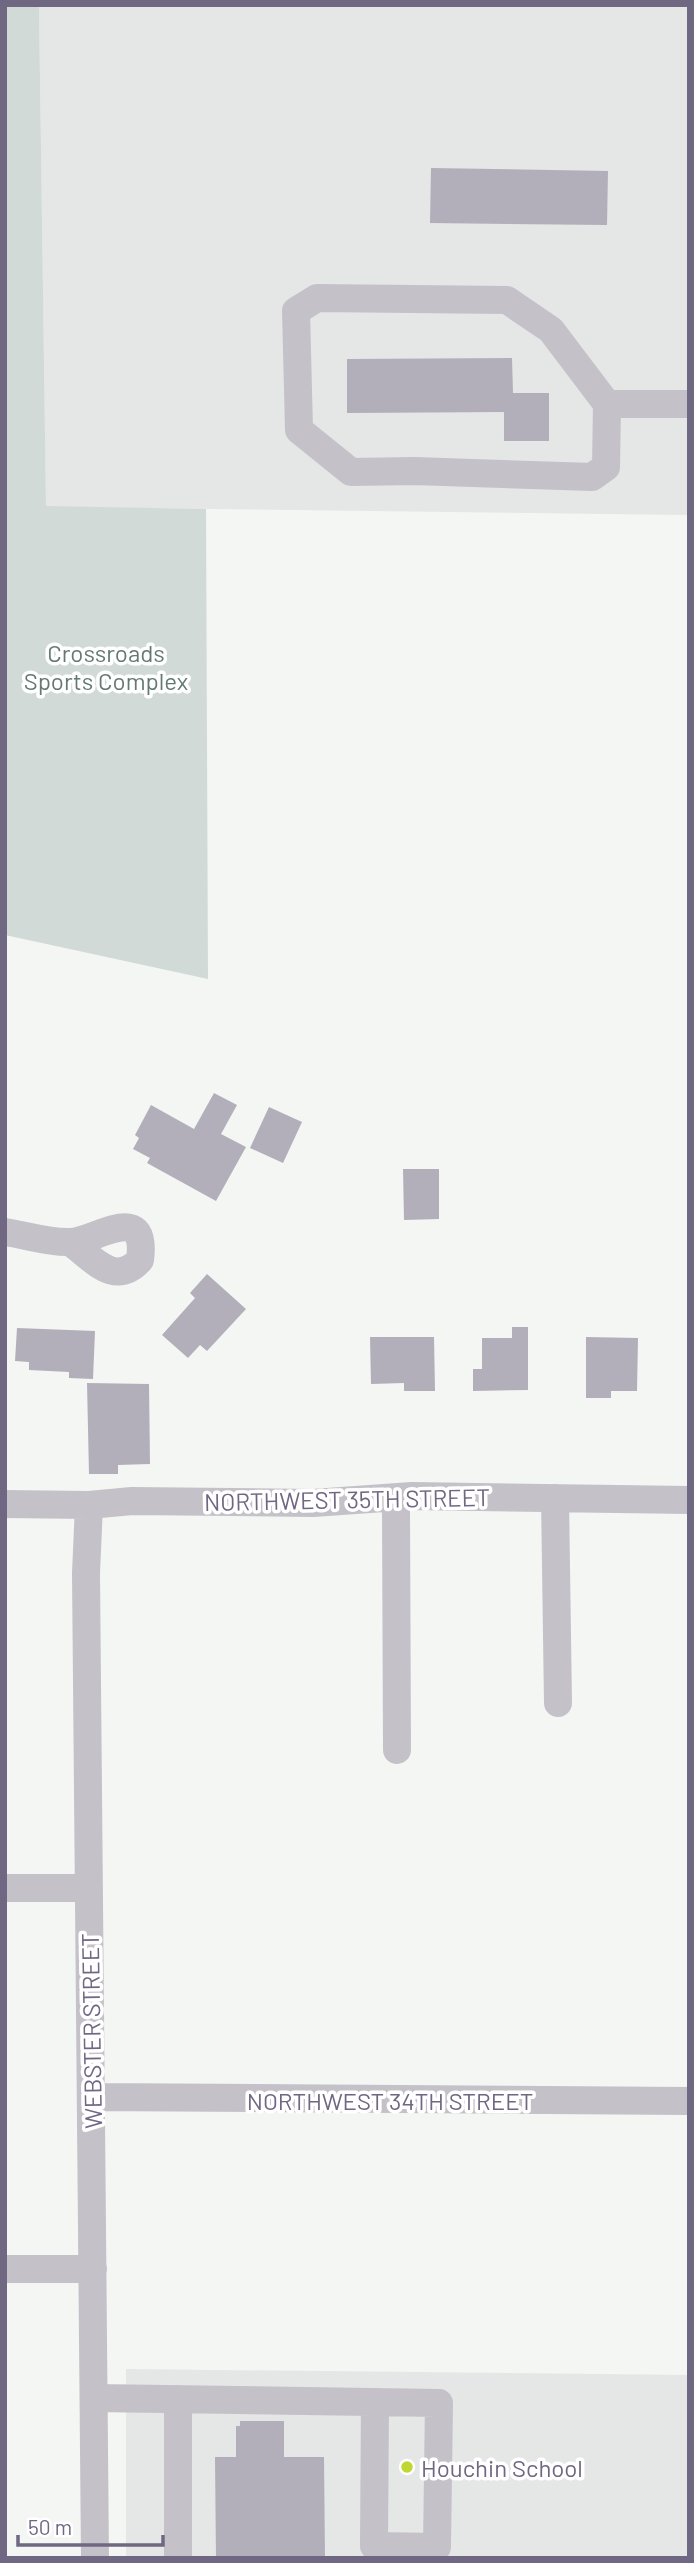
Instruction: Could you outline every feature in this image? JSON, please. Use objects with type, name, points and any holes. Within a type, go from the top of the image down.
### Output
[{"type":"street","points":[[317,298],[507,300],[551,330],[607,404],[606,467],[592,477],[414,471],[351,472],[299,430],[296,311],[317,298]]},
{"type":"street","points":[[607,404],[689,404]]},
{"type":"street","points":[[5,1232],[71,1242]]},
{"type":"street","name":"NORTHWEST 35TH STREET","points":[[5,1504],[313,1503],[412,1496],[689,1500]]},
{"type":"street","points":[[555,1498],[558,1703]]},
{"type":"street","points":[[391,1499],[396,1511],[397,1750]]},
{"type":"street","name":"WEBSTER STREET","points":[[89,1505],[86,1573],[95,2558]]},
{"type":"street","points":[[5,1888],[89,1888]]},
{"type":"street","name":"NORTHWEST 34TH STREET","points":[[92,2097],[689,2101]]},
{"type":"street","points":[[5,2269],[93,2269]]},
{"type":"street","points":[[94,2398],[178,2399],[375,2402],[439,2403],[437,2547],[374,2546],[375,2402]]},
{"type":"street","points":[[178,2399],[178,2558]]},
{"type":"shaded area","points":[[39,5],[689,5],[689,515],[46,507]]},
{"type":"shaded area","name":"Houchin School","points":[[126,2369],[689,2375],[689,2558],[126,2558]]},
{"type":"green space","name":"Crossroads Sports Complex","points":[[5,5],[39,5],[46,506],[206,509],[208,979],[5,935]]},
{"type":"building","points":[[431,168],[608,171],[607,225],[430,223]]},
{"type":"building","points":[[512,358],[513,393],[549,393],[549,441],[504,441],[504,412],[347,413],[347,359]]},
{"type":"building","points":[[214,1093],[237,1105],[221,1134],[246,1147],[216,1201],[147,1163],[150,1158],[133,1149],[139,1138],[135,1135],[151,1105],[194,1129]]},
{"type":"building","points":[[269,1107],[302,1122],[283,1163],[250,1148]]},
{"type":"building","points":[[403,1169],[439,1169],[439,1219],[404,1220]]},
{"type":"building","points":[[207,1274],[246,1309],[207,1351],[200,1345],[188,1358],[162,1335],[195,1298],[190,1293]]},
{"type":"building","points":[[512,1327],[528,1327],[528,1390],[473,1391],[473,1369],[482,1369],[482,1338],[512,1338]]},
{"type":"building","points":[[17,1328],[95,1331],[93,1379],[69,1378],[69,1372],[29,1370],[29,1362],[15,1361]]},
{"type":"building","points":[[370,1337],[434,1337],[435,1391],[404,1391],[404,1383],[371,1384]]},
{"type":"building","points":[[586,1337],[638,1338],[637,1391],[611,1391],[611,1398],[586,1398]]},
{"type":"building","points":[[87,1383],[149,1384],[150,1464],[118,1465],[118,1474],[89,1474]]},
{"type":"building","points":[[240,2421],[284,2421],[284,2457],[324,2457],[325,2558],[216,2558],[215,2457],[236,2457],[236,2426],[240,2426]]},
{"type":"place","name":"Houchin School","points":[[407,2467]]}]
